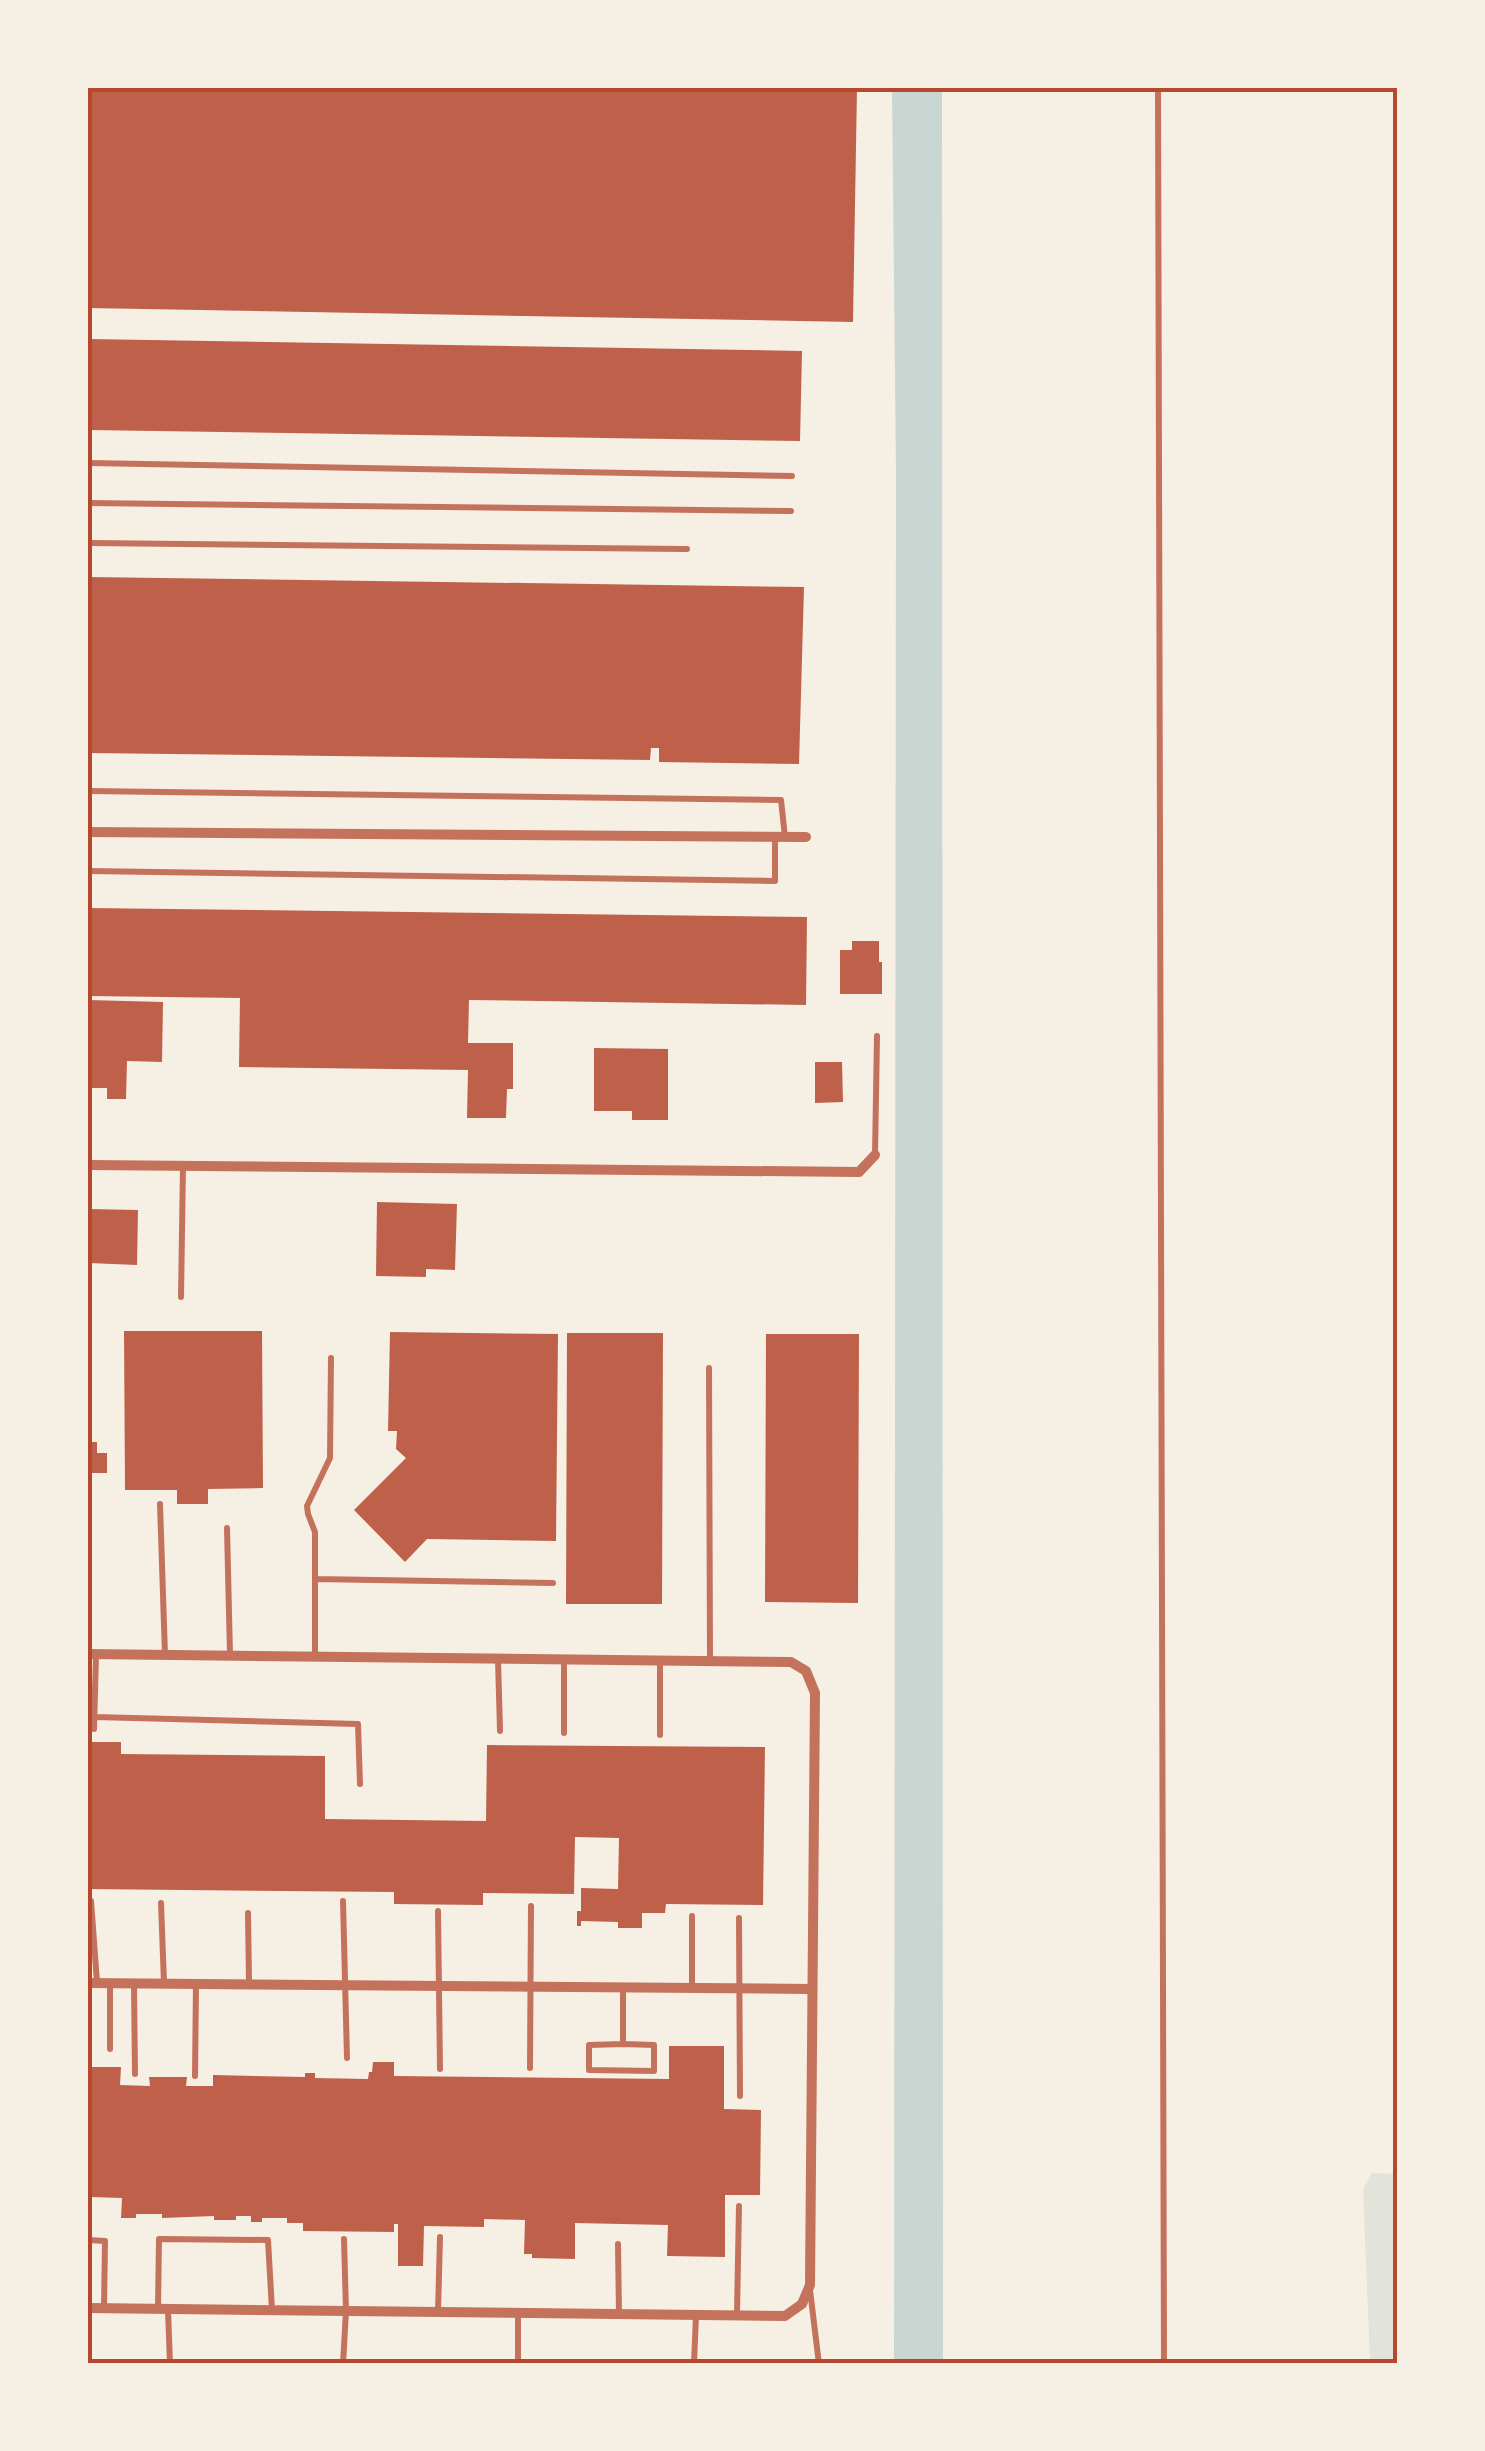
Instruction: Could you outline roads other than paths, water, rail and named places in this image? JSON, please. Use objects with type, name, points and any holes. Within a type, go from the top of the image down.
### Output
[{"type":"street","points":[[88,832],[806,837]]},
{"type":"street","points":[[88,1165],[858,1172],[875,1155]]},
{"type":"street","points":[[88,2308],[784,2316],[802,2304],[810,2285],[815,1693],[806,1671],[791,1662],[92,1654]]},
{"type":"street","points":[[92,1984],[811,1990]]},
{"type":"lane","points":[[1158,88],[1164,2364]]},
{"type":"lane","points":[[88,462],[792,476]]},
{"type":"lane","points":[[88,503],[791,512]]},
{"type":"lane","points":[[88,543],[687,549]]},
{"type":"lane","points":[[88,791],[781,800],[775,881],[88,872]]},
{"type":"lane","points":[[875,1155],[877,1036]]},
{"type":"lane","points":[[181,1297],[183,1166]]},
{"type":"lane","points":[[314,1656],[315,1532],[307,1506],[330,1458],[331,1358]]},
{"type":"lane","points":[[708,1368],[710,1661]]},
{"type":"lane","points":[[160,1504],[165,1654]]},
{"type":"lane","points":[[228,1528],[230,1655]]},
{"type":"lane","points":[[315,1579],[553,1583]]},
{"type":"lane","points":[[92,1654],[94,1729]]},
{"type":"lane","points":[[498,1658],[500,1730]]},
{"type":"lane","points":[[564,1659],[564,1733]]},
{"type":"lane","points":[[660,1660],[660,1735]]},
{"type":"lane","points":[[94,1718],[358,1724],[360,1784]]},
{"type":"lane","points":[[91,1901],[92,1984]]},
{"type":"lane","points":[[344,1902],[346,2058]]},
{"type":"lane","points":[[161,1903],[164,1984]]},
{"type":"lane","points":[[530,2068],[531,1906]]},
{"type":"lane","points":[[438,1911],[440,2069]]},
{"type":"lane","points":[[248,1913],[249,1985]]},
{"type":"lane","points":[[692,1916],[692,1988]]},
{"type":"lane","points":[[739,1918],[740,2096]]},
{"type":"lane","points":[[110,1984],[110,2049]]},
{"type":"lane","points":[[134,1984],[135,2074]]},
{"type":"lane","points":[[196,1984],[196,2076]]},
{"type":"lane","points":[[624,1988],[624,2044]]},
{"type":"lane","points":[[624,2044],[654,2046],[654,2071],[590,2070],[589,2045],[624,2044]]},
{"type":"lane","points":[[737,2316],[738,2206]]},
{"type":"lane","points":[[438,2312],[440,2237]]},
{"type":"lane","points":[[88,2240],[105,2241],[104,2308]]},
{"type":"lane","points":[[170,2364],[159,2240],[268,2240],[272,2310]]},
{"type":"lane","points":[[344,2240],[344,2364]]},
{"type":"lane","points":[[618,2244],[619,2314]]},
{"type":"lane","points":[[810,2285],[818,2364]]},
{"type":"lane","points":[[518,2313],[518,2364]]},
{"type":"lane","points":[[694,2364],[696,2315]]}]
